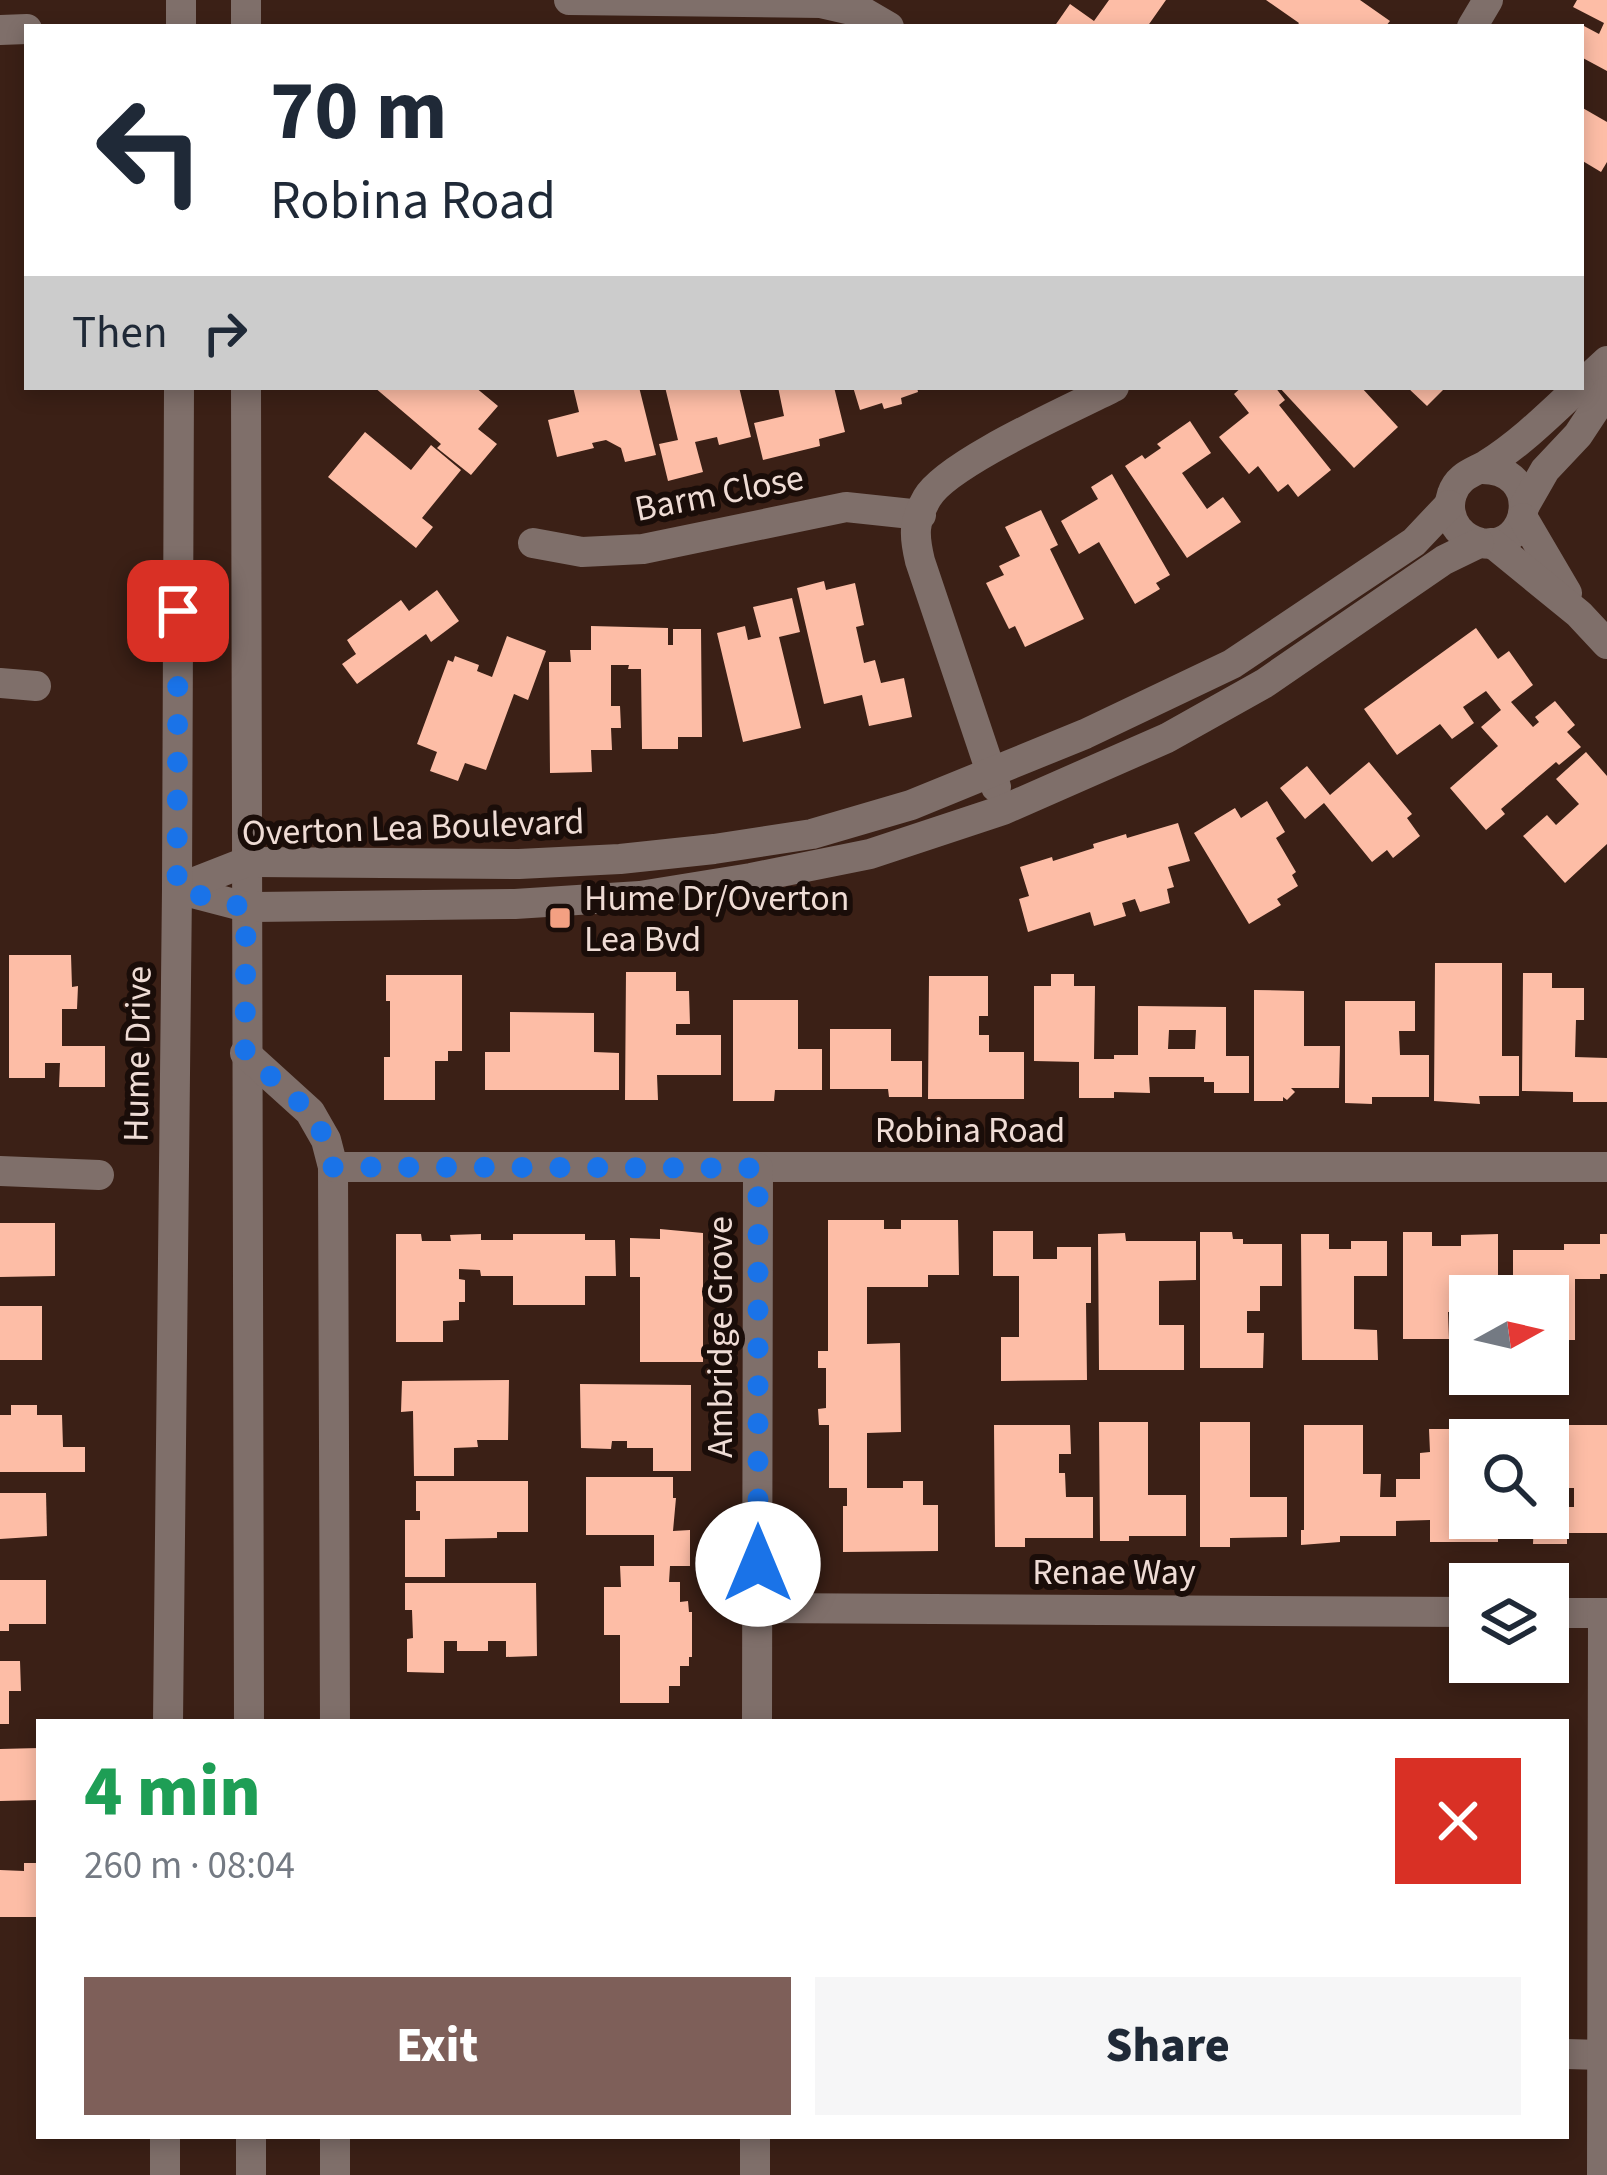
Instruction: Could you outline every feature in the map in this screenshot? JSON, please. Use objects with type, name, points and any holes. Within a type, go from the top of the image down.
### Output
[{"type":"street","points":[[565,0],[821,3],[865,13],[884,24]]},
{"type":"street","points":[[1584,382],[1607,361]]},
{"type":"street","name":"Hume Drive","points":[[168,1719],[179,390]]},
{"type":"street","points":[[246,390],[248,1719]]},
{"type":"street","points":[[1003,810],[914,533],[927,496],[958,468],[1108,390]]},
{"type":"street","points":[[1576,390],[1516,445],[1458,481],[1451,517],[1466,537],[1485,543],[1579,614],[1607,644]]},
{"type":"street","points":[[1485,543],[1505,539],[1516,530],[1545,470],[1578,435],[1607,391]]},
{"type":"street","points":[[1480,469],[1493,469],[1515,481],[1522,492],[1524,512],[1579,614]]},
{"type":"street","name":"Overton Lea Boulevard","points":[[177,889],[246,862],[518,864],[714,849],[812,834],[911,806],[1085,734],[1232,664],[1414,542],[1450,505]]},
{"type":"street","name":"Barm Close","points":[[533,543],[583,552],[643,549],[846,507],[920,515]]},
{"type":"street","name":"Overton Lea Boulevard","points":[[177,889],[246,908],[515,904],[640,896],[870,854],[1003,810],[1167,739],[1268,681],[1444,560],[1485,543]]},
{"type":"street","points":[[0,683],[36,686]]},
{"type":"street","points":[[245,1053],[310,1112],[326,1140],[333,1167],[335,1719]]},
{"type":"street","name":"Robina Road","points":[[333,1167],[1607,1167]]},
{"type":"street","name":"Ambridge Grove","points":[[757,1719],[758,1168]]},
{"type":"street","points":[[0,1171],[99,1175]]},
{"type":"street","name":"Renae Way","points":[[757,1608],[1449,1612]]},
{"type":"street","points":[[1569,1613],[1605,1613],[1602,2175]]},
{"type":"street","points":[[1569,2054],[1602,2054]]},
{"type":"street","points":[[165,2175],[166,2139]]},
{"type":"street","points":[[250,2139],[251,2175]]},
{"type":"street","points":[[335,2139],[335,2175]]},
{"type":"street","points":[[755,2139],[755,2175]]},
{"type":"building","points":[[1109,0],[1166,0],[1149,24],[1056,24],[1070,4],[1094,21]]},
{"type":"building","points":[[1266,0],[1360,0],[1390,21],[1388,24],[1299,23]]},
{"type":"building","points":[[1577,0],[1607,0],[1607,71],[1584,59],[1584,26],[1599,34],[1604,23],[1573,7]]},
{"type":"building","points":[[1584,109],[1607,122],[1607,162],[1601,172],[1584,162]]},
{"type":"building","points":[[378,390],[479,390],[498,406],[478,429],[497,444],[471,475],[437,448],[441,444]]},
{"type":"building","points":[[574,390],[640,390],[656,455],[625,462],[621,448],[606,440],[592,443],[594,448],[557,457],[548,420],[579,412]]},
{"type":"building","points":[[666,390],[740,390],[751,437],[719,445],[717,437],[695,442],[703,472],[668,481],[659,444],[678,440]]},
{"type":"building","points":[[779,390],[835,390],[845,432],[819,439],[820,446],[763,460],[754,423],[784,416]]},
{"type":"building","points":[[854,390],[918,390],[901,398],[902,404],[884,409],[882,403],[860,410]]},
{"type":"building","points":[[1277,390],[1285,400],[1279,405],[1331,470],[1298,497],[1288,484],[1278,492],[1258,466],[1249,474],[1219,437],[1249,413],[1234,394]]},
{"type":"building","points":[[1282,390],[1364,390],[1398,427],[1354,468]]},
{"type":"building","points":[[1410,390],[1443,390],[1427,406]]},
{"type":"building","points":[[1190,421],[1211,453],[1182,473],[1207,509],[1223,497],[1241,522],[1187,558],[1125,466],[1161,448],[1157,444]]},
{"type":"building","points":[[365,432],[411,470],[431,445],[461,470],[422,518],[433,527],[416,548],[328,477]]},
{"type":"building","points":[[1112,474],[1170,575],[1156,583],[1160,589],[1135,604],[1099,542],[1079,554],[1061,521],[1098,499],[1091,487]]},
{"type":"building","points":[[1041,510],[1058,545],[1050,549],[1084,619],[1025,647],[1015,626],[1009,629],[986,583],[1004,575],[999,566],[1020,556],[1005,527]]},
{"type":"building","points":[[824,581],[826,590],[855,583],[864,625],[856,627],[864,663],[875,660],[881,683],[904,678],[912,717],[869,726],[862,695],[824,704],[797,588]]},
{"type":"building","points":[[437,590],[459,621],[431,642],[426,634],[357,684],[342,664],[356,654],[347,640],[401,600],[409,611]]},
{"type":"building","points":[[792,598],[800,632],[779,637],[801,728],[743,742],[717,633],[745,626],[748,640],[761,637],[753,607]]},
{"type":"building","points":[[591,626],[668,628],[668,645],[673,645],[673,629],[701,629],[702,737],[678,737],[678,749],[642,749],[641,669],[611,665],[611,706],[620,706],[621,728],[611,728],[612,750],[591,750],[592,772],[550,773],[549,662],[571,662],[570,650],[591,650]]},
{"type":"building","points":[[1476,628],[1498,659],[1509,651],[1533,685],[1511,702],[1533,727],[1539,722],[1535,717],[1555,701],[1575,725],[1567,732],[1581,747],[1501,809],[1505,814],[1486,830],[1450,788],[1498,746],[1481,727],[1501,710],[1486,691],[1463,707],[1474,723],[1452,739],[1440,724],[1397,755],[1364,709]]},
{"type":"building","points":[[507,636],[546,651],[528,700],[514,694],[486,770],[465,763],[458,781],[430,771],[437,752],[417,744],[448,660],[453,662],[455,656],[479,665],[477,671],[492,677]]},
{"type":"building","points":[[1586,752],[1607,776],[1607,844],[1565,883],[1523,836],[1547,815],[1556,825],[1579,804],[1556,779]]},
{"type":"building","points":[[1369,762],[1412,814],[1407,818],[1420,836],[1393,858],[1387,850],[1372,862],[1324,803],[1305,819],[1280,788],[1307,766],[1330,795]]},
{"type":"building","points":[[1267,801],[1285,832],[1276,838],[1296,872],[1292,875],[1298,886],[1277,899],[1281,905],[1249,924],[1194,833],[1235,808],[1241,818]]},
{"type":"building","points":[[1178,823],[1190,861],[1168,867],[1174,887],[1167,889],[1170,903],[1140,912],[1135,899],[1122,903],[1126,916],[1094,926],[1090,912],[1028,932],[1019,899],[1029,896],[1020,867]]},
{"type":"building","points":[[9,955],[71,955],[77,1009],[62,1009],[62,1046],[105,1046],[105,1087],[59,1087],[60,1063],[45,1063],[45,1078],[9,1078]]},
{"type":"building","points":[[1435,963],[1502,963],[1502,1056],[1519,1056],[1519,1096],[1479,1096],[1480,1104],[1434,1101]]},
{"type":"building","points":[[626,972],[676,972],[676,991],[689,991],[690,1024],[676,1024],[676,1035],[721,1035],[721,1075],[657,1075],[658,1100],[625,1100]]},
{"type":"building","points":[[1523,973],[1552,973],[1552,988],[1584,988],[1584,1020],[1576,1020],[1575,1057],[1607,1058],[1607,1102],[1573,1102],[1573,1092],[1522,1091]]},
{"type":"building","points":[[1051,974],[1074,974],[1074,986],[1095,986],[1094,1059],[1138,1055],[1138,1006],[1226,1007],[1226,1056],[1249,1056],[1249,1093],[1214,1093],[1214,1082],[1204,1082],[1204,1077],[1149,1077],[1150,1093],[1079,1098],[1079,1062],[1034,1061],[1034,986],[1051,986]],"holes":[[[1169,1030],[1196,1030],[1195,1049],[1168,1049]]]},
{"type":"building","points":[[386,975],[462,975],[462,1051],[448,1051],[448,1061],[435,1061],[435,1100],[384,1100],[384,1057],[390,1057]]},
{"type":"building","points":[[929,976],[988,976],[988,1016],[979,1016],[979,1035],[989,1035],[989,1052],[1024,1052],[1024,1099],[928,1099]]},
{"type":"building","points":[[1254,990],[1304,991],[1304,1046],[1340,1046],[1339,1088],[1291,1088],[1295,1092],[1287,1100],[1254,1101]]},
{"type":"building","points":[[733,1000],[798,1000],[798,1049],[822,1049],[822,1090],[775,1090],[774,1101],[733,1101]]},
{"type":"building","points":[[1345,1001],[1415,1001],[1415,1031],[1399,1031],[1400,1055],[1429,1055],[1429,1097],[1372,1097],[1372,1104],[1345,1103]]},
{"type":"building","points":[[510,1012],[594,1013],[594,1052],[619,1053],[619,1090],[485,1090],[485,1052],[510,1052]]},
{"type":"building","points":[[830,1029],[891,1029],[891,1061],[922,1061],[922,1097],[889,1097],[888,1089],[830,1089]]},
{"type":"building","points":[[828,1220],[884,1220],[884,1229],[901,1229],[901,1220],[958,1220],[959,1275],[928,1275],[928,1287],[867,1287],[867,1344],[900,1343],[901,1432],[867,1433],[867,1488],[903,1488],[903,1481],[923,1481],[923,1505],[938,1505],[938,1551],[843,1552],[847,1488],[829,1488],[829,1425],[819,1425],[818,1409],[826,1408],[826,1368],[818,1368],[818,1351],[828,1351]]},
{"type":"building","points":[[0,1223],[55,1223],[55,1276],[0,1277]]},
{"type":"building","points":[[660,1229],[703,1233],[703,1362],[640,1362],[640,1277],[630,1277],[630,1238],[660,1239]]},
{"type":"building","points":[[993,1231],[1033,1231],[1033,1259],[1057,1259],[1057,1247],[1091,1247],[1087,1380],[1001,1381],[1001,1337],[1019,1337],[1019,1276],[993,1276]]},
{"type":"building","points":[[1200,1232],[1232,1232],[1233,1239],[1243,1239],[1243,1244],[1282,1244],[1282,1286],[1260,1286],[1260,1311],[1247,1311],[1247,1333],[1264,1333],[1263,1368],[1200,1368]]},
{"type":"building","points":[[1403,1232],[1432,1232],[1432,1246],[1461,1246],[1461,1235],[1498,1234],[1498,1275],[1449,1275],[1449,1339],[1403,1339]]},
{"type":"building","points":[[1125,1233],[1126,1241],[1196,1241],[1196,1280],[1159,1281],[1159,1325],[1184,1325],[1184,1370],[1099,1370],[1098,1234]]},
{"type":"building","points":[[396,1234],[421,1234],[422,1241],[451,1241],[450,1235],[513,1240],[513,1234],[585,1234],[585,1240],[615,1240],[616,1276],[585,1276],[585,1305],[513,1305],[513,1276],[481,1276],[480,1270],[459,1269],[459,1279],[465,1280],[465,1302],[459,1302],[459,1320],[443,1321],[443,1342],[396,1342]]},
{"type":"building","points":[[1301,1234],[1329,1234],[1329,1249],[1351,1249],[1351,1241],[1387,1241],[1387,1276],[1354,1276],[1354,1329],[1377,1330],[1378,1360],[1302,1360]]},
{"type":"building","points":[[1600,1234],[1607,1234],[1607,1274],[1600,1274],[1600,1279],[1575,1279],[1575,1340],[1569,1340],[1569,1275],[1513,1275],[1513,1250],[1600,1244]]},
{"type":"building","points":[[0,1306],[42,1306],[42,1360],[0,1360]]},
{"type":"building","points":[[509,1380],[508,1440],[477,1440],[478,1447],[454,1448],[454,1476],[414,1476],[413,1411],[401,1412],[402,1381]]},
{"type":"building","points":[[580,1384],[691,1385],[691,1471],[653,1471],[653,1448],[627,1448],[627,1441],[612,1441],[611,1449],[581,1448]]},
{"type":"building","points":[[11,1405],[37,1405],[37,1415],[62,1415],[63,1447],[85,1447],[85,1472],[0,1472],[0,1415],[11,1415]]},
{"type":"building","points":[[1099,1422],[1148,1422],[1148,1495],[1186,1495],[1186,1536],[1100,1541]]},
{"type":"building","points":[[1200,1422],[1250,1422],[1250,1497],[1287,1497],[1287,1537],[1230,1538],[1230,1547],[1200,1547]]},
{"type":"building","points":[[994,1425],[1070,1425],[1071,1454],[1059,1454],[1059,1473],[1065,1473],[1066,1497],[1093,1497],[1093,1538],[1025,1538],[1025,1547],[995,1547]]},
{"type":"building","points":[[1304,1425],[1363,1425],[1363,1474],[1381,1474],[1380,1497],[1396,1497],[1396,1479],[1420,1479],[1420,1453],[1430,1452],[1429,1429],[1449,1429],[1449,1539],[1498,1542],[1430,1542],[1430,1520],[1396,1521],[1396,1536],[1340,1536],[1340,1542],[1301,1545]]},
{"type":"building","points":[[1569,1425],[1607,1425],[1607,1533],[1569,1533],[1574,1488],[1569,1488]]},
{"type":"building","points":[[586,1477],[673,1477],[673,1531],[690,1530],[690,1566],[670,1566],[669,1582],[680,1582],[680,1602],[688,1601],[692,1612],[692,1657],[689,1666],[680,1666],[680,1686],[669,1686],[669,1703],[620,1703],[620,1635],[604,1635],[604,1587],[621,1587],[620,1566],[654,1566],[654,1535],[586,1535]]},
{"type":"building","points":[[416,1481],[528,1481],[528,1532],[445,1539],[445,1577],[405,1577],[405,1520],[420,1520]]},
{"type":"building","points":[[0,1493],[46,1493],[47,1536],[0,1539]]},
{"type":"building","points":[[1533,1539],[1567,1539],[1567,1544],[1533,1544]]},
{"type":"building","points":[[0,1580],[46,1580],[46,1624],[9,1624],[9,1631],[0,1631]]},
{"type":"building","points":[[405,1583],[536,1583],[537,1656],[506,1657],[506,1641],[488,1641],[488,1651],[457,1651],[457,1641],[444,1641],[444,1673],[407,1672],[407,1639],[413,1638],[412,1610],[405,1610]]},
{"type":"building","points":[[0,1661],[20,1661],[21,1691],[9,1691],[9,1724],[0,1724]]},
{"type":"building","points":[[36,1748],[36,1800],[0,1801],[0,1749]]},
{"type":"building","points":[[24,1863],[36,1863],[36,1917],[0,1917],[0,1870],[24,1871]]},
{"type":"place","name":"Hume Dr/Overton Lea Bvd","points":[[560,918]]},
{"type":"route","points":[[178,611],[177,889],[246,908],[245,1053],[310,1112],[326,1140],[333,1167],[758,1168],[758,1564]]}]
